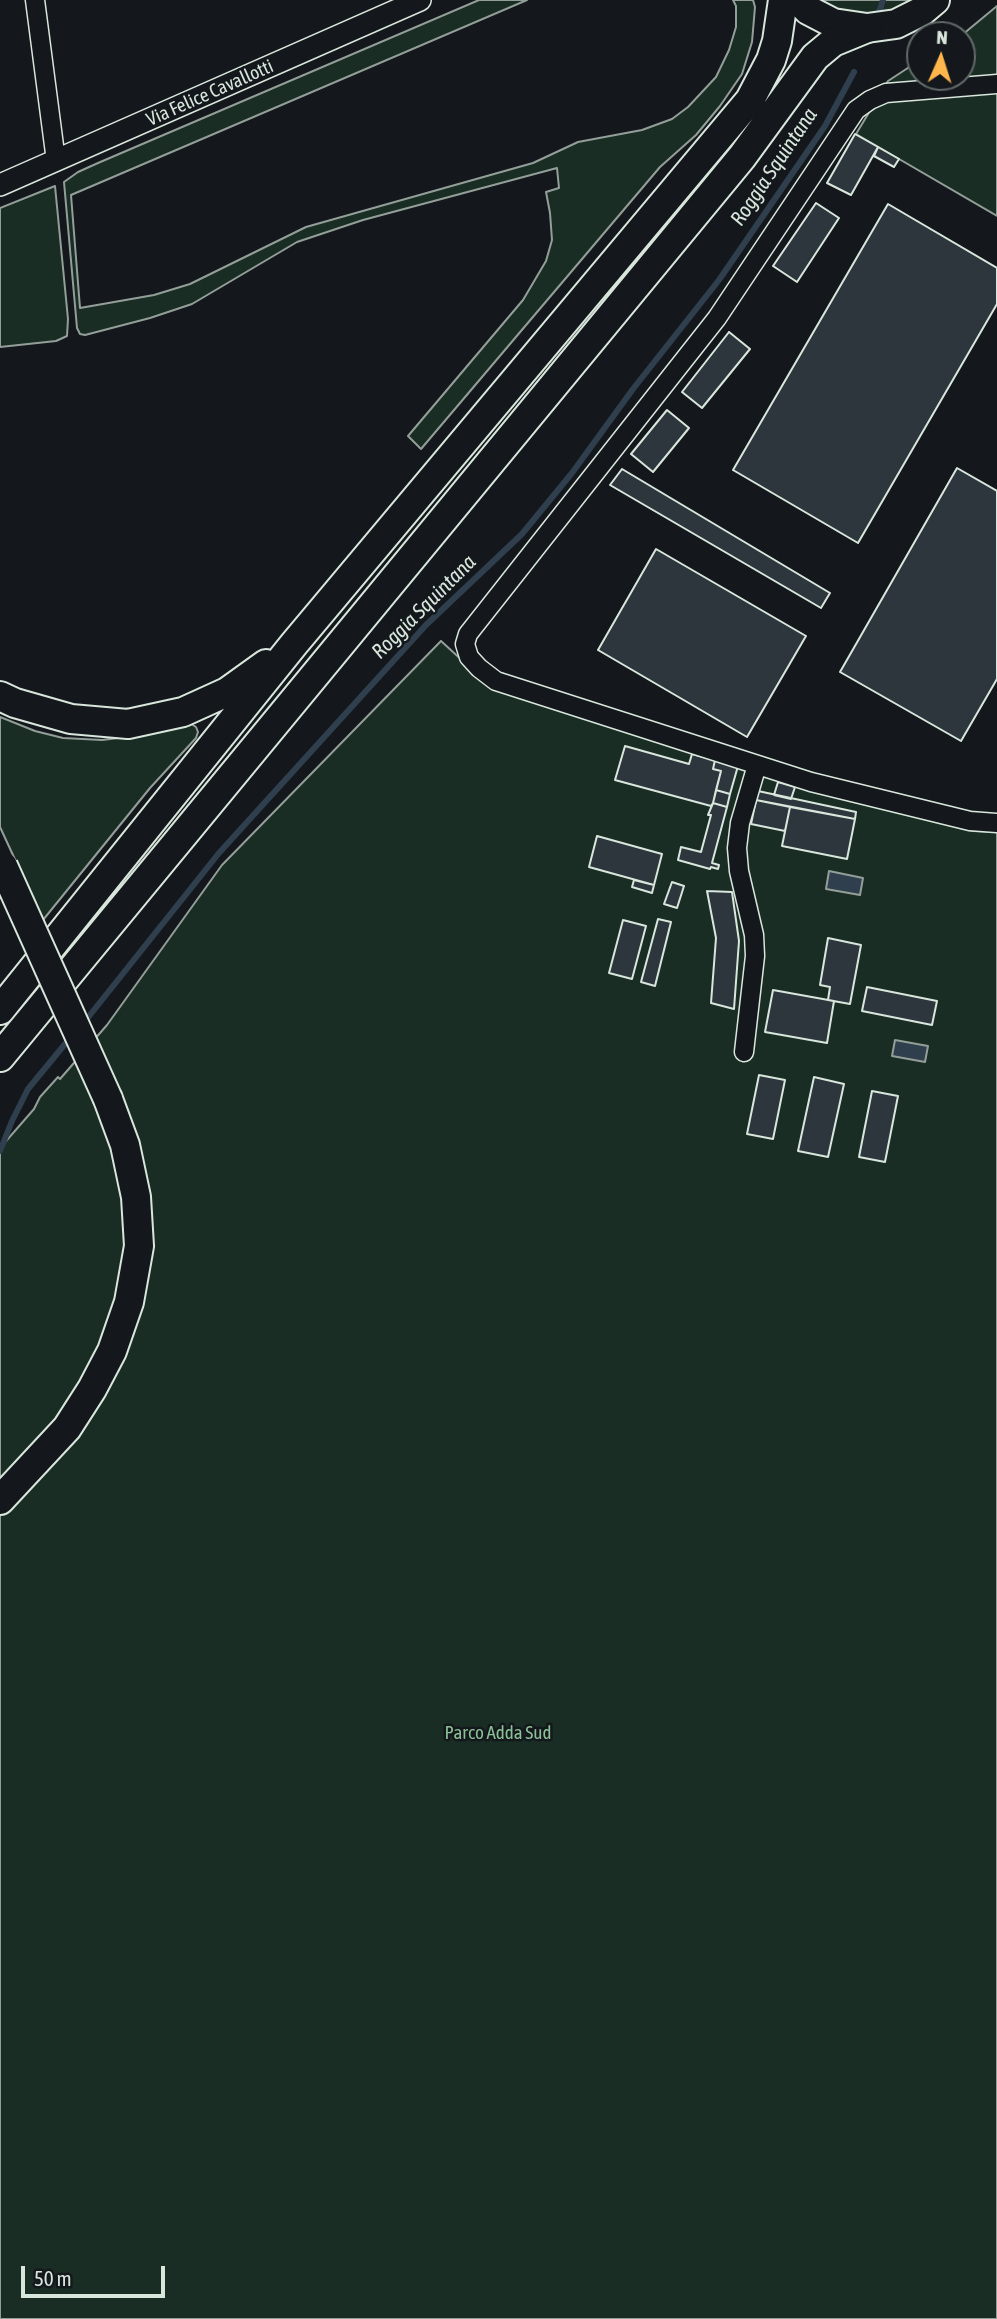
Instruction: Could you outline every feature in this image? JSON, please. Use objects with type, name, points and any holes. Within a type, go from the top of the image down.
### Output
[{"type":"main road","points":[[0,1010],[294,644],[750,100],[771,60],[777,41],[783,0]]},
{"type":"main road","points":[[798,0],[808,10],[833,23],[867,28]]},
{"type":"main road","points":[[0,1057],[742,157],[815,57],[833,42],[867,28],[897,24],[922,11],[935,0]]},
{"type":"main road","points":[[0,696],[15,704],[71,719],[128,724],[183,712],[227,692],[294,644]]},
{"type":"main road","points":[[0,1500],[67,1428],[92,1389],[112,1351],[129,1302],[139,1246],[136,1197],[125,1145],[108,1099],[2,862]]},
{"type":"main road","points":[[0,1474],[41,1455]]},
{"type":"street","points":[[35,0],[56,161]]},
{"type":"street","name":"Via Felice Cavallotti","points":[[0,186],[421,0]]},
{"type":"street","points":[[997,84],[886,93],[856,110],[718,318],[465,640],[469,657],[496,681],[811,782],[957,818],[997,823]]},
{"type":"street","points":[[744,1052],[755,956],[754,935],[739,871],[737,848],[740,823],[757,765]]},
{"type":"green space","points":[[479,0],[527,0],[71,195],[80,308],[154,295],[190,284],[306,227],[533,163],[578,142],[642,130],[672,119],[688,107],[716,77],[736,27],[736,6],[733,0],[753,0],[755,7],[752,42],[742,74],[720,106],[696,135],[660,167],[421,449],[408,436],[523,300],[546,261],[552,240],[546,192],[559,188],[557,168],[363,220],[297,242],[192,304],[150,318],[80,334],[77,328],[64,182],[98,163]]},
{"type":"green space","points":[[805,0],[927,0],[855,23]]},
{"type":"green space","points":[[997,6],[997,216],[856,134],[888,81],[906,69],[906,91],[976,91],[976,23]]},
{"type":"green space","points":[[55,186],[68,319],[67,336],[56,341],[0,347],[0,208]]},
{"type":"green space","name":"Parco Adda Sud","points":[[441,641],[488,684],[810,789],[973,831],[997,832],[997,2319],[0,2319],[0,1148],[34,1109],[40,1097],[58,1077],[60,1079],[107,1025],[222,865]]},
{"type":"green space","points":[[0,717],[35,731],[63,738],[102,740],[135,736],[190,723],[198,732],[196,738],[150,788],[43,920],[0,827]]},
{"type":"water","points":[[829,871],[863,878],[860,895],[826,889]]},
{"type":"water","points":[[895,1040],[928,1046],[925,1062],[892,1056]]},
{"type":"building","points":[[855,134],[878,147],[851,195],[827,183]]},
{"type":"building","points":[[878,147],[899,159],[894,167],[874,156]]},
{"type":"building","points":[[816,203],[839,218],[797,282],[773,266]]},
{"type":"building","points":[[888,204],[997,268],[997,304],[858,543],[733,470]]},
{"type":"building","points":[[729,332],[750,349],[702,408],[682,392]]},
{"type":"building","points":[[667,410],[689,428],[653,472],[631,454]]},
{"type":"building","points":[[957,468],[997,491],[997,679],[961,741],[840,672]]},
{"type":"building","points":[[622,469],[830,593],[821,608],[610,485]]},
{"type":"building","points":[[656,549],[806,636],[747,737],[598,650]]},
{"type":"building","points":[[625,746],[689,764],[692,754],[715,760],[713,769],[721,771],[711,806],[615,780]]},
{"type":"building","points":[[715,760],[738,766],[730,794],[716,790],[721,771],[713,769]]},
{"type":"building","points":[[778,782],[795,787],[791,799],[774,795]]},
{"type":"building","points":[[716,790],[730,794],[727,807],[713,803]]},
{"type":"building","points":[[758,791],[856,812],[855,819],[756,800]]},
{"type":"building","points":[[756,800],[790,807],[785,831],[751,824]]},
{"type":"building","points":[[713,803],[727,807],[712,863],[719,865],[718,869],[678,860],[681,847],[701,852]]},
{"type":"building","points":[[790,807],[855,819],[847,859],[782,846]]},
{"type":"building","points":[[597,836],[662,854],[654,885],[589,867]]},
{"type":"building","points":[[634,880],[654,885],[652,893],[632,887]]},
{"type":"building","points":[[672,882],[684,886],[677,908],[664,904]]},
{"type":"building","points":[[707,891],[732,892],[739,941],[734,1009],[711,1003],[716,938]]},
{"type":"building","points":[[658,919],[671,922],[655,986],[641,982]]},
{"type":"building","points":[[623,920],[646,926],[632,979],[609,973]]},
{"type":"building","points":[[828,938],[861,945],[850,1004],[828,1000],[830,987],[820,985]]},
{"type":"building","points":[[867,987],[937,1001],[932,1025],[862,1011]]},
{"type":"building","points":[[773,990],[834,1001],[827,1043],[765,1032]]},
{"type":"building","points":[[759,1075],[785,1080],[773,1139],[747,1134]]},
{"type":"building","points":[[814,1077],[844,1084],[828,1157],[798,1151]]},
{"type":"building","points":[[872,1091],[898,1096],[885,1162],[859,1157]]},
{"type":"waterway","name":"Roggia Squintana","points":[[878,15],[883,0]]},
{"type":"waterway","name":"Roggia Squintana","points":[[82,1025],[219,853],[426,625],[522,534],[572,473],[633,389],[719,280],[825,126],[854,72]]},
{"type":"waterway","name":"Roggia Squintana","points":[[0,1151],[28,1089],[70,1038]]}]
